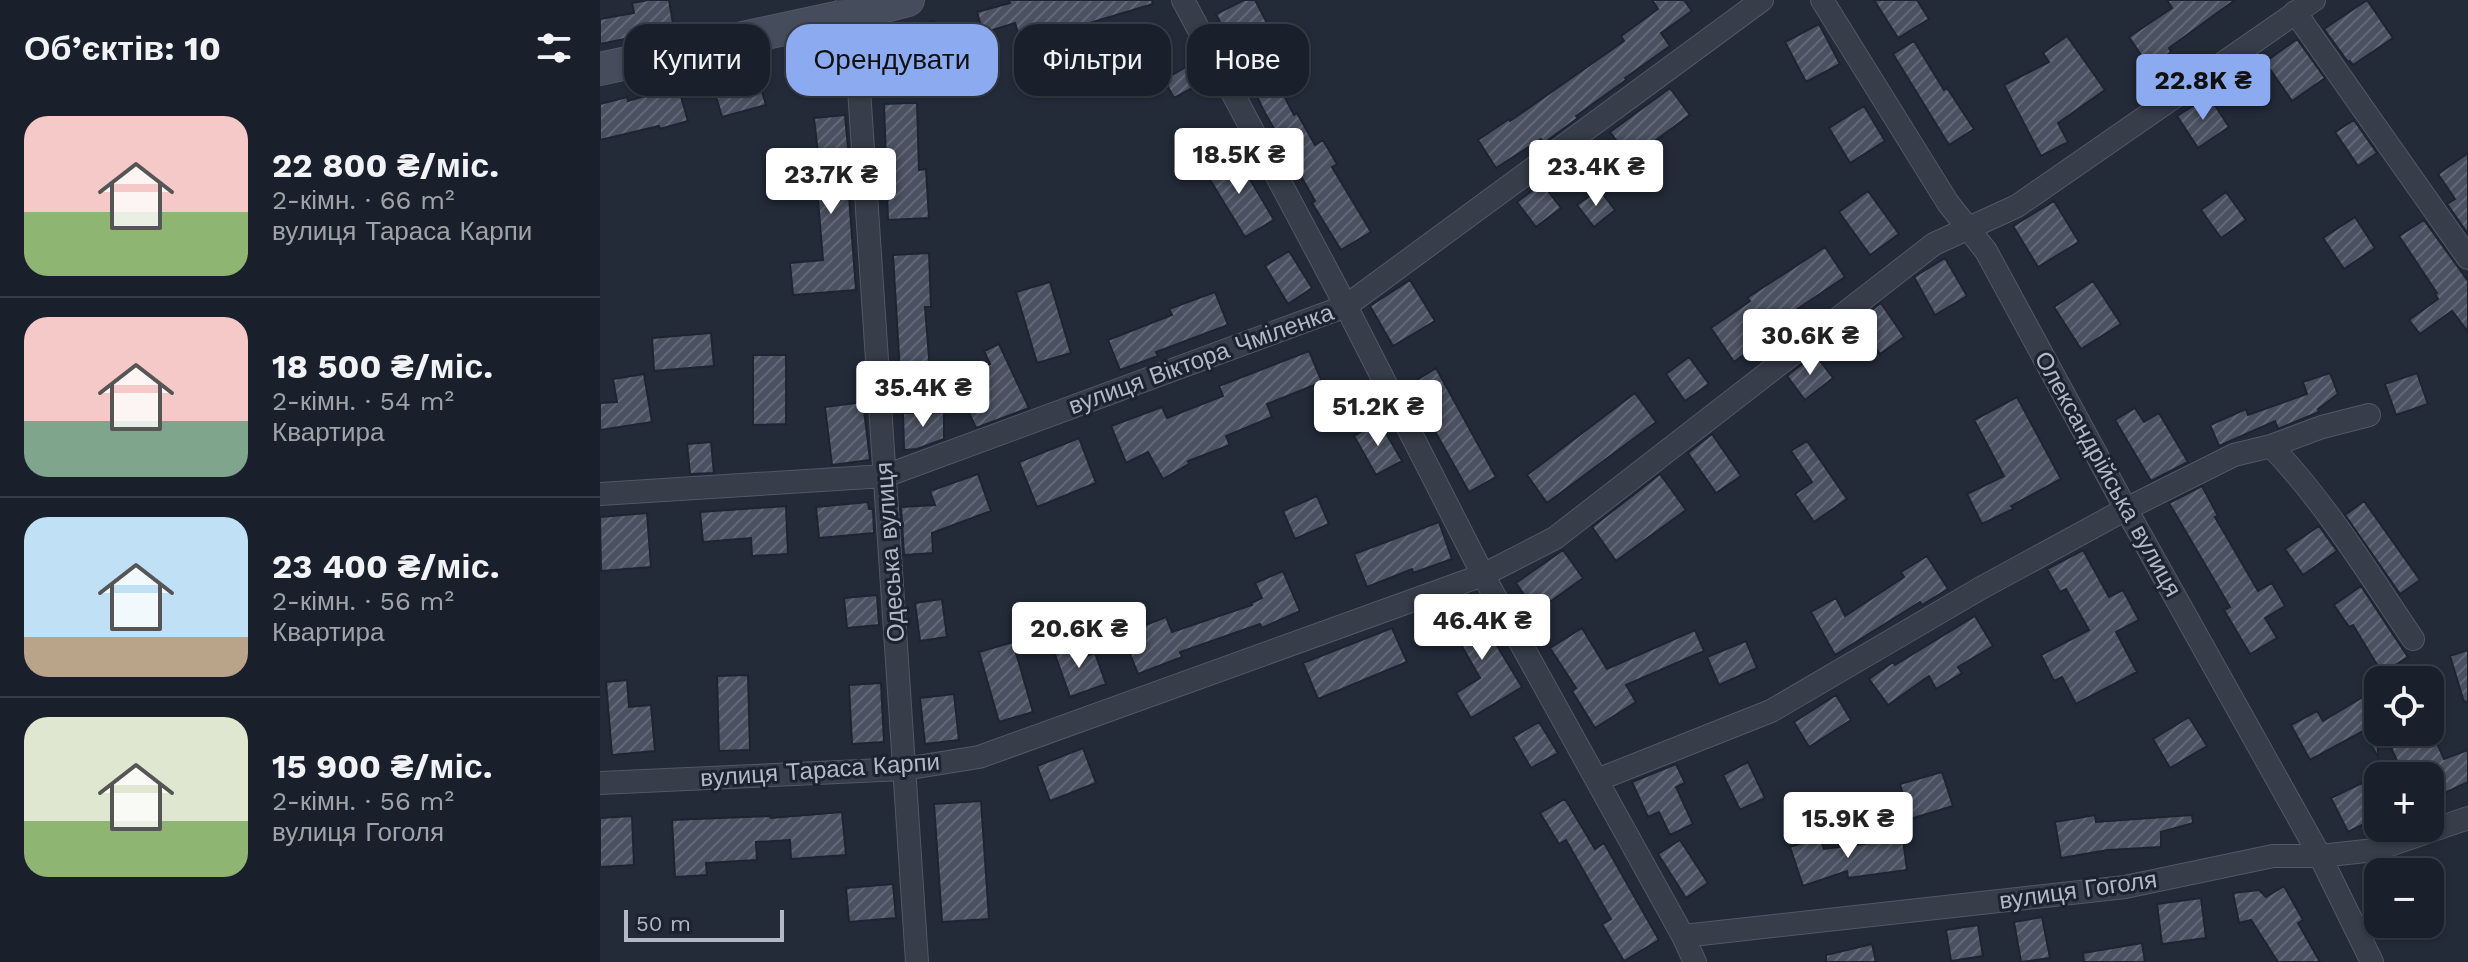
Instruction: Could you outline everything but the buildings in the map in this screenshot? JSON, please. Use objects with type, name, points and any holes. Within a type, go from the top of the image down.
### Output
[{"type":"street","points":[[600,69],[850,7],[908,0]]},
{"type":"street","points":[[1183,0],[1346,306],[1483,575],[1695,962]]},
{"type":"street","name":"вулиця Віктора Чміленка","points":[[600,494],[885,476],[1346,306],[1762,0]]},
{"type":"street","name":"Олександрійська вулиця","points":[[1822,0],[1948,203],[1986,251],[2320,856],[2372,962]]},
{"type":"street","points":[[2305,6],[2468,258]]},
{"type":"street","name":"вулиця Тараса Карпи","points":[[600,783],[904,769],[979,757],[1483,575],[1555,538],[1934,244],[2017,206],[2305,6]]},
{"type":"street","name":"Одеська вулиця","points":[[850,7],[917,962]]},
{"type":"street","points":[[1597,780],[1771,711],[1981,588],[2126,509],[2234,455],[2369,415]]},
{"type":"street","points":[[2271,446],[2293,469],[2413,639]]},
{"type":"street","name":"вулиця Гоголя","points":[[1683,936],[2125,887],[2273,856],[2320,856],[2375,850],[2468,818]]}]
